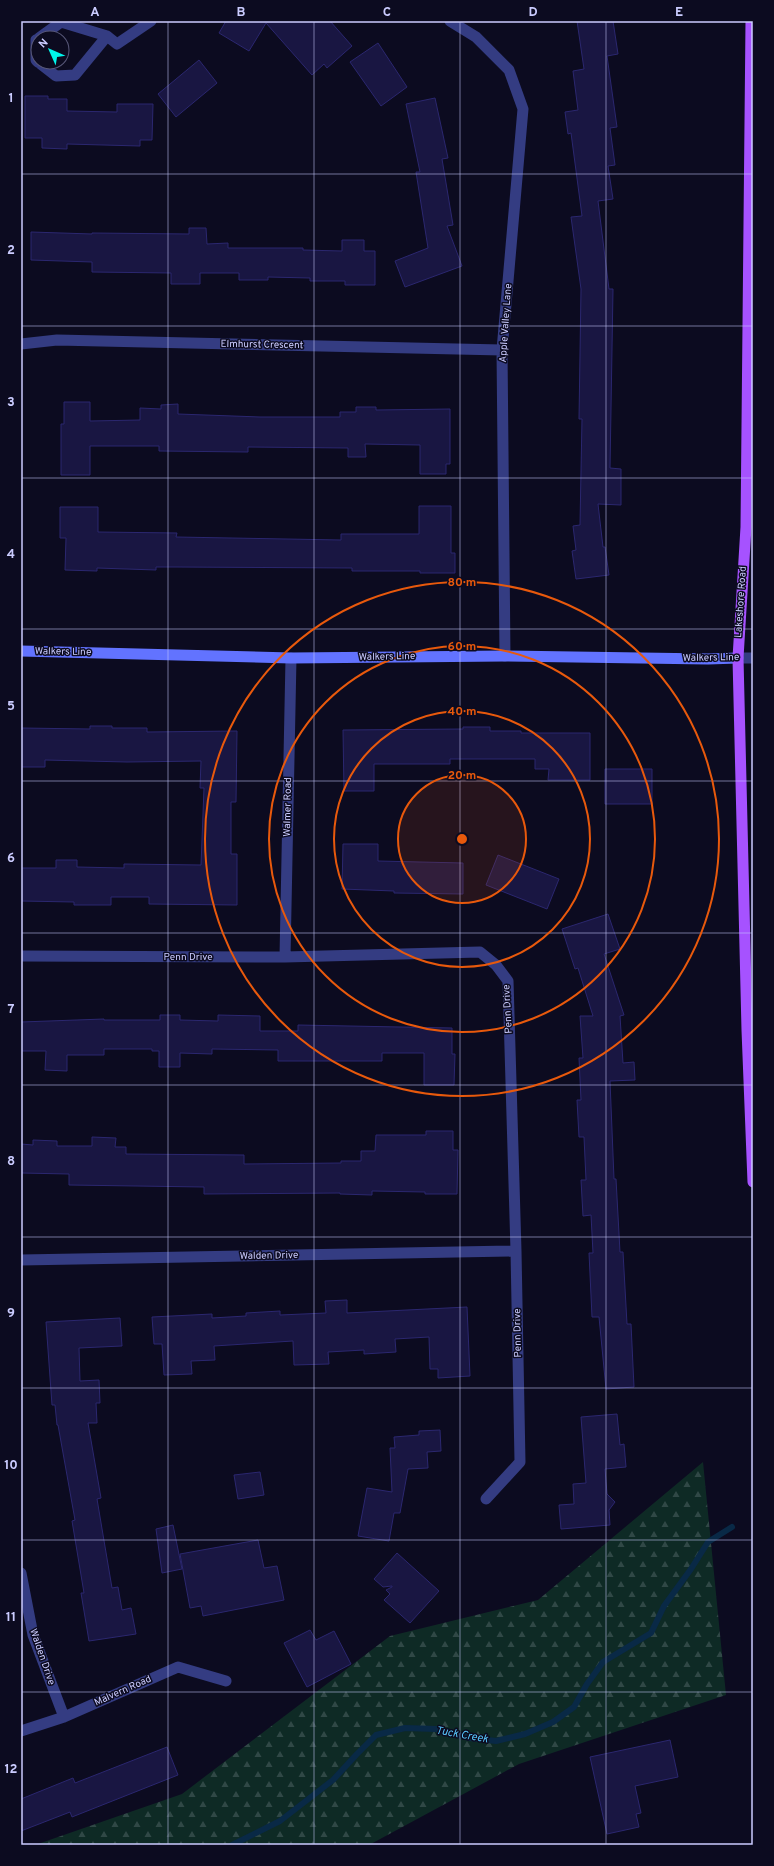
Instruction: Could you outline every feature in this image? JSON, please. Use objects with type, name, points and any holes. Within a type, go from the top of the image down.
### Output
[{"type":"main road","name":"Lakeshore Road","points":[[751,21],[746,527],[738,658],[747,1030],[753,1182]]},
{"type":"main road","name":"Walkers Line","points":[[21,651],[291,658],[504,656],[708,659],[738,658]]},
{"type":"street","points":[[50,30],[61,22],[107,36],[116,44],[151,21]]},
{"type":"street","name":"Apple Valley Lane","points":[[450,21],[476,37],[509,70],[523,110],[502,350],[504,656]]},
{"type":"street","points":[[48,70],[56,76],[75,76],[107,36]]},
{"type":"street","name":"Elmhurst Crescent","points":[[21,344],[57,340],[502,350]]},
{"type":"street","name":"Walmer Road","points":[[285,957],[291,658]]},
{"type":"street","name":"Walkers Line","points":[[738,658],[753,658]]},
{"type":"street","name":"Penn Drive","points":[[21,956],[285,957],[480,952],[496,965],[508,981],[516,1251],[520,1462],[486,1499]]},
{"type":"street","name":"Walden Drive","points":[[21,1260],[516,1251]]},
{"type":"street","name":"Walden Drive","points":[[21,1573],[33,1636],[64,1717]]},
{"type":"street","name":"Malvern Road","points":[[21,1731],[64,1717],[178,1667],[226,1681]]},
{"type":"green space","points":[[703,1462],[726,1695],[519,1764],[369,1845],[35,1845],[182,1794],[390,1636],[538,1600]]},
{"type":"building","points":[[226,21],[330,21],[352,46],[327,68],[324,64],[312,75],[266,23],[249,51],[219,33]]},
{"type":"building","points":[[577,21],[613,21],[618,54],[607,56],[617,127],[610,128],[615,165],[608,166],[613,199],[598,201],[609,289],[613,289],[610,468],[621,469],[621,505],[598,504],[603,547],[605,547],[609,575],[576,579],[572,551],[576,550],[573,526],[580,525],[582,419],[579,419],[581,289],[571,217],[582,216],[571,133],[568,134],[565,112],[578,110],[573,71],[584,69]]},
{"type":"building","points":[[378,43],[407,87],[381,106],[350,62]]},
{"type":"building","points":[[199,60],[217,83],[176,117],[158,94]]},
{"type":"building","points":[[25,96],[48,96],[48,99],[67,99],[67,111],[117,112],[117,104],[153,104],[152,140],[140,140],[140,146],[67,144],[67,149],[42,148],[42,138],[25,138]]},
{"type":"building","points":[[435,98],[448,158],[442,159],[453,225],[447,226],[462,266],[405,287],[395,261],[428,248],[416,172],[420,172],[406,104]]},
{"type":"building","points":[[189,228],[206,228],[207,244],[228,243],[228,248],[303,248],[303,250],[342,251],[342,240],[364,240],[364,251],[375,251],[375,285],[345,285],[345,281],[310,281],[310,278],[268,277],[268,280],[239,280],[239,273],[200,273],[200,284],[171,284],[171,273],[92,272],[92,262],[31,260],[31,232],[92,234],[189,234]]},
{"type":"building","points":[[64,402],[90,402],[90,421],[140,420],[140,408],[161,409],[161,405],[178,404],[178,414],[260,417],[340,417],[340,412],[356,412],[356,407],[376,407],[376,410],[450,409],[450,464],[446,464],[446,474],[420,474],[420,445],[365,444],[366,457],[348,457],[348,448],[248,447],[248,452],[159,451],[159,446],[90,446],[90,475],[61,475],[61,424],[64,424]]},
{"type":"building","points":[[419,506],[451,506],[451,553],[455,553],[455,573],[420,573],[420,571],[352,571],[352,568],[156,567],[156,570],[97,568],[97,571],[65,570],[66,538],[60,538],[60,507],[98,507],[98,532],[177,533],[176,537],[341,540],[341,534],[419,534]]},
{"type":"building","points":[[90,726],[112,726],[112,728],[147,728],[147,732],[237,731],[236,802],[231,802],[231,854],[237,854],[237,905],[149,904],[149,897],[111,897],[111,905],[74,905],[74,902],[21,901],[21,868],[56,868],[56,860],[77,860],[77,867],[124,868],[124,864],[201,865],[204,788],[200,788],[201,761],[127,762],[45,760],[45,767],[21,767],[21,728],[90,729]]},
{"type":"building","points":[[463,727],[490,727],[490,731],[521,731],[521,733],[590,733],[590,780],[548,780],[549,769],[535,769],[535,759],[450,759],[450,764],[374,764],[374,791],[344,791],[343,730],[463,729]]},
{"type":"building","points":[[605,769],[652,769],[652,804],[605,804]]},
{"type":"building","points":[[343,844],[378,844],[378,861],[463,863],[463,894],[394,893],[394,891],[342,889]]},
{"type":"building","points":[[498,855],[559,879],[547,909],[486,885]]},
{"type":"building","points":[[608,914],[620,949],[604,954],[624,1015],[620,1016],[623,1063],[634,1062],[635,1080],[610,1081],[614,1179],[616,1179],[620,1252],[623,1252],[627,1324],[631,1324],[634,1387],[606,1389],[599,1317],[592,1317],[589,1253],[593,1253],[591,1215],[583,1216],[581,1180],[586,1180],[584,1137],[579,1137],[577,1100],[581,1100],[579,1058],[583,1058],[580,1016],[593,1016],[578,968],[575,969],[562,929]]},
{"type":"building","points":[[160,1015],[180,1015],[180,1020],[218,1021],[218,1015],[260,1016],[260,1031],[298,1031],[298,1025],[452,1028],[452,1054],[455,1054],[454,1085],[424,1085],[424,1053],[382,1053],[382,1061],[278,1061],[278,1050],[212,1049],[212,1054],[180,1053],[180,1067],[159,1067],[159,1051],[152,1051],[152,1049],[104,1049],[104,1055],[67,1055],[67,1071],[45,1070],[46,1051],[21,1051],[21,1022],[104,1019],[160,1020]]},
{"type":"building","points":[[426,1131],[453,1131],[453,1150],[458,1150],[457,1194],[372,1191],[372,1195],[340,1193],[204,1194],[204,1187],[69,1185],[69,1174],[21,1173],[21,1144],[33,1145],[33,1140],[57,1141],[57,1146],[92,1146],[92,1137],[116,1138],[115,1147],[126,1147],[126,1154],[244,1155],[244,1164],[341,1163],[341,1161],[361,1161],[361,1151],[375,1151],[376,1135],[426,1135]]},
{"type":"building","points":[[347,1300],[347,1313],[467,1307],[470,1376],[438,1378],[438,1369],[430,1369],[429,1337],[395,1339],[396,1352],[364,1354],[364,1350],[328,1352],[329,1364],[294,1365],[293,1341],[214,1346],[215,1360],[191,1361],[192,1374],[164,1375],[162,1344],[154,1344],[152,1317],[212,1314],[212,1318],[246,1316],[246,1313],[280,1311],[280,1315],[326,1313],[325,1301]]},
{"type":"building","points":[[120,1318],[122,1346],[79,1348],[80,1381],[99,1380],[100,1403],[96,1403],[97,1423],[88,1423],[101,1498],[97,1499],[112,1588],[118,1587],[122,1610],[131,1608],[136,1634],[89,1641],[81,1593],[84,1593],[72,1521],[75,1520],[57,1425],[55,1405],[52,1405],[46,1322]]},
{"type":"building","points":[[617,1414],[620,1445],[624,1444],[626,1467],[605,1469],[607,1494],[615,1502],[609,1510],[610,1525],[561,1529],[559,1505],[574,1504],[573,1484],[586,1483],[581,1417]]},
{"type":"building","points":[[440,1430],[441,1451],[427,1452],[428,1468],[408,1469],[400,1513],[394,1513],[389,1541],[358,1536],[367,1488],[392,1492],[390,1448],[395,1448],[394,1437],[419,1435],[419,1431]]},
{"type":"building","points":[[260,1472],[264,1495],[238,1499],[234,1475]]},
{"type":"building","points":[[173,1525],[182,1569],[162,1573],[156,1529]]},
{"type":"building","points":[[258,1540],[264,1568],[277,1566],[284,1600],[203,1616],[201,1606],[190,1608],[180,1554]]},
{"type":"building","points":[[397,1553],[439,1591],[410,1623],[384,1600],[390,1594],[386,1590],[392,1586],[383,1587],[374,1579]]},
{"type":"building","points":[[310,1630],[316,1640],[334,1631],[351,1664],[307,1687],[284,1643]]},
{"type":"building","points":[[670,1740],[678,1777],[635,1786],[641,1813],[636,1814],[639,1827],[607,1834],[590,1757]]},
{"type":"building","points":[[167,1747],[178,1775],[72,1817],[70,1812],[21,1831],[21,1799],[73,1778],[75,1783]]},
{"type":"waterway","name":"Tuck Creek","points":[[232,1845],[280,1821],[333,1780],[376,1735],[405,1728],[436,1729],[470,1738],[496,1741],[525,1734],[553,1722],[574,1707],[587,1684],[603,1662],[651,1633],[664,1606],[691,1569],[708,1542],[732,1527]]}]
